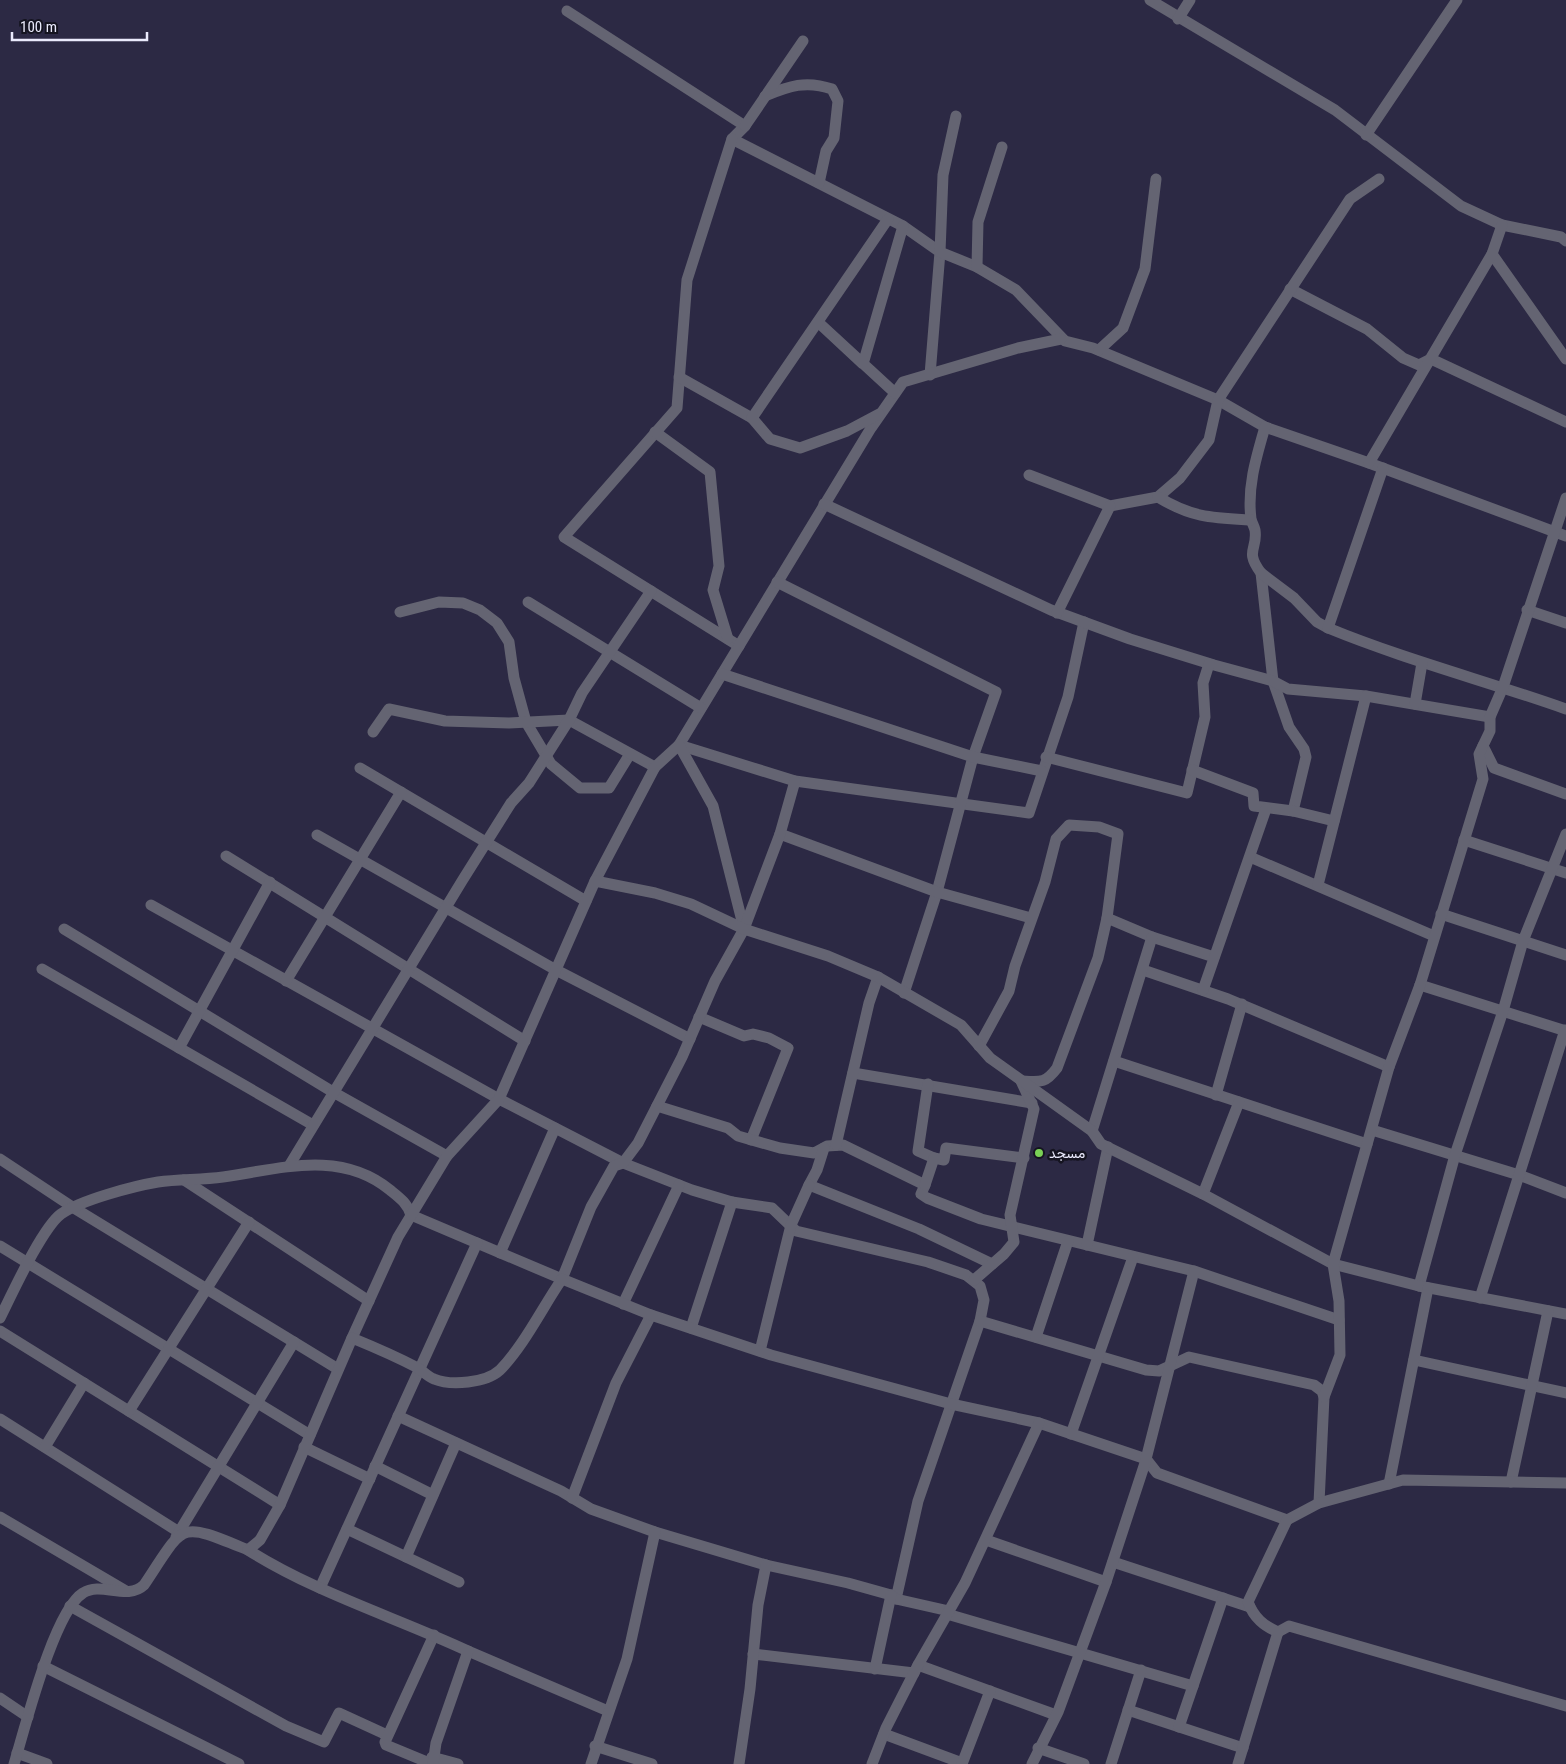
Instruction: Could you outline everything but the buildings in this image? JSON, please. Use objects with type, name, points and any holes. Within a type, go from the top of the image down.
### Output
[{"type":"street","points":[[1150,0],[1335,110],[1462,206],[1502,225],[1565,238]]},
{"type":"street","points":[[1178,18],[1190,0]]},
{"type":"street","points":[[1366,135],[1457,0]]},
{"type":"street","points":[[567,11],[745,126]]},
{"type":"street","points":[[739,646],[564,537],[677,408],[687,280],[732,139],[745,126],[803,41]]},
{"type":"street","points":[[765,96],[802,83],[832,89],[838,101],[834,138],[826,151],[819,183]]},
{"type":"street","points":[[930,375],[944,175],[956,116]]},
{"type":"street","points":[[732,139],[903,226],[940,252],[977,267],[1016,290],[1061,338],[1099,350],[1218,400],[1265,427],[1555,530],[1566,536]]},
{"type":"street","points":[[977,267],[978,222],[1002,147]]},
{"type":"street","points":[[1099,350],[1123,328],[1145,269],[1156,179]]},
{"type":"street","points":[[1028,475],[1110,506],[1158,497],[1180,478],[1208,440],[1218,400],[1350,199],[1379,179]]},
{"type":"street","points":[[752,418],[819,323],[888,219]]},
{"type":"street","points":[[1369,463],[1492,254],[1502,225]]},
{"type":"street","points":[[819,323],[863,364],[903,226]]},
{"type":"street","points":[[1492,254],[1566,359]]},
{"type":"street","points":[[1290,289],[1367,328],[1403,358],[1419,365],[1431,358]]},
{"type":"street","points":[[819,323],[895,393]]},
{"type":"street","points":[[248,1550],[260,1540],[280,1505],[398,1237],[447,1156],[499,1099],[595,881],[655,768],[679,744],[824,504],[895,393],[903,382],[1018,348],[1061,338]]},
{"type":"street","points":[[1431,358],[1566,422]]},
{"type":"street","points":[[679,377],[752,418],[770,439],[800,448],[847,431],[881,414]]},
{"type":"street","points":[[1265,427],[1251,476],[1251,520],[1255,531],[1252,557],[1261,573],[1273,681],[1290,727],[1304,749],[1306,756],[1293,812]]},
{"type":"street","points":[[655,432],[710,472],[719,566],[712,590],[728,639]]},
{"type":"street","points":[[1328,628],[1382,468]]},
{"type":"street","points":[[1158,497],[1179,511],[1208,518],[1251,520]]},
{"type":"street","points":[[1319,1503],[1324,1397],[1340,1355],[1334,1264],[1389,1067],[1420,985],[1483,779],[1479,754],[1490,731],[1490,716],[1503,687],[1527,610],[1566,498]]},
{"type":"street","points":[[824,504],[1058,613],[1210,664],[1273,681],[1288,689],[1366,696],[1490,716]]},
{"type":"street","points":[[1058,613],[1110,506]]},
{"type":"street","points":[[1261,573],[1294,598],[1317,622],[1328,628],[1422,663],[1503,687],[1566,709]]},
{"type":"street","points":[[777,582],[996,692],[973,757],[937,892],[904,992]]},
{"type":"street","points":[[289,1166],[407,968],[486,842],[546,756],[569,720],[582,693],[651,591]]},
{"type":"street","points":[[400,612],[439,602],[463,603],[480,610],[497,623],[509,642],[514,678],[526,722],[551,764],[580,788],[609,788],[630,754]]},
{"type":"street","points":[[528,602],[609,654],[701,708]]},
{"type":"street","points":[[1527,610],[1566,623]]},
{"type":"street","points":[[679,744],[795,781],[1029,813],[1046,757],[1068,697],[1084,622]]},
{"type":"street","points":[[1415,704],[1422,663]]},
{"type":"street","points":[[1046,757],[1187,793],[1205,717],[1203,683],[1210,664]]},
{"type":"street","points":[[722,674],[973,757],[1042,771]]},
{"type":"street","points":[[1318,885],[1366,696]]},
{"type":"street","points":[[373,732],[389,709],[445,721],[526,722],[569,720],[655,768]]},
{"type":"street","points":[[679,744],[713,806],[744,929]]},
{"type":"street","points":[[1483,746],[1494,768],[1566,794]]},
{"type":"street","points":[[360,768],[586,901]]},
{"type":"street","points":[[1192,770],[1253,792],[1254,806],[1334,821]]},
{"type":"street","points":[[352,1338],[421,1369],[433,1379],[457,1382],[484,1378],[499,1371],[535,1323],[562,1279],[592,1207],[614,1166],[623,1163],[638,1143],[657,1106],[690,1039],[715,981],[744,929],[780,834],[795,781]]},
{"type":"street","points":[[286,980],[400,792]]},
{"type":"street","points":[[1202,990],[1266,809]]},
{"type":"street","points":[[979,1046],[1009,991],[1014,966],[1044,882],[1056,839],[1069,825],[1099,827],[1118,834],[1107,918],[1098,958],[1057,1068],[1048,1080],[1039,1082],[1021,1081]]},
{"type":"street","points":[[780,834],[937,892],[1031,918]]},
{"type":"street","points":[[1389,1484],[1414,1360],[1423,1287],[1454,1155],[1503,1011],[1523,941],[1566,834]]},
{"type":"street","points":[[317,835],[556,970],[690,1039]]},
{"type":"street","points":[[1464,840],[1566,873]]},
{"type":"street","points":[[226,856],[525,1041]]},
{"type":"street","points":[[1250,857],[1434,936]]},
{"type":"street","points":[[595,881],[655,893],[691,904],[744,929],[828,956],[878,977],[961,1025],[979,1046],[1021,1081],[1092,1131],[1101,1144],[1202,1194],[1334,1264],[1423,1287],[1566,1314]]},
{"type":"street","points":[[179,1048],[270,882]]},
{"type":"street","points":[[151,905],[499,1099],[623,1163],[679,1185],[732,1202],[772,1208],[796,1231],[928,1262],[974,1280],[980,1286],[984,1300],[980,1321],[918,1500],[875,1669]]},
{"type":"street","points":[[1441,914],[1566,955]]},
{"type":"street","points":[[1107,918],[1152,937],[1214,957]]},
{"type":"street","points":[[64,929],[333,1092],[447,1156]]},
{"type":"street","points":[[1092,1131],[1152,937]]},
{"type":"street","points":[[42,969],[314,1125]]},
{"type":"street","points":[[1143,970],[1242,1004],[1389,1067]]},
{"type":"street","points":[[836,1145],[869,1003],[878,977]]},
{"type":"street","points":[[1420,985],[1565,1030],[1480,1298]]},
{"type":"street","points":[[1216,1095],[1242,1004]]},
{"type":"street","points":[[699,1017],[744,1036],[753,1034],[769,1038],[788,1048],[752,1140]]},
{"type":"street","points":[[1114,1061],[1367,1144]]},
{"type":"street","points":[[853,1073],[928,1084],[1032,1103]]},
{"type":"street","points":[[974,1280],[1014,1242],[1010,1215],[1034,1109],[1021,1081]]},
{"type":"street","points":[[928,1084],[918,1151],[944,1160],[946,1148],[1024,1158]]},
{"type":"street","points":[[1202,1194],[1239,1102]]},
{"type":"street","points":[[657,1106],[728,1128],[738,1136],[780,1148],[814,1153],[824,1148],[842,1145],[925,1185]]},
{"type":"street","points":[[500,1252],[555,1128]]},
{"type":"street","points":[[1372,1130],[1519,1175],[1566,1193]]},
{"type":"street","points":[[1087,1246],[1108,1147]]},
{"type":"street","points":[[760,1351],[791,1225],[817,1170],[824,1148]]},
{"type":"street","points":[[0,1158],[74,1208],[338,1370]]},
{"type":"street","points":[[934,1158],[921,1194],[927,1198],[980,1219],[1194,1271],[1339,1320]]},
{"type":"street","points":[[0,1318],[41,1240],[60,1214],[93,1199],[158,1182],[222,1177],[289,1166],[325,1164],[360,1172],[380,1182],[407,1204],[411,1215],[651,1315],[760,1351],[951,1404],[1039,1424],[1071,1434],[1146,1459],[1157,1473],[1287,1520]]},
{"type":"street","points":[[184,1180],[369,1301]]},
{"type":"street","points":[[623,1304],[679,1185]]},
{"type":"street","points":[[809,1185],[919,1229],[992,1264]]},
{"type":"street","points":[[691,1328],[732,1202]]},
{"type":"street","points":[[129,1411],[248,1222]]},
{"type":"street","points":[[1036,1336],[1068,1241]]},
{"type":"street","points":[[320,1588],[477,1243]]},
{"type":"street","points":[[0,1246],[310,1435]]},
{"type":"street","points":[[1071,1434],[1133,1256]]},
{"type":"street","points":[[1032,1764],[1038,1748],[1056,1715],[1113,1562],[1146,1459],[1194,1271]]},
{"type":"street","points":[[1511,1482],[1548,1311]]},
{"type":"street","points":[[572,1498],[616,1384],[651,1315]]},
{"type":"street","points":[[980,1321],[1146,1370],[1159,1371],[1189,1357],[1314,1385],[1322,1391],[1324,1397]]},
{"type":"street","points":[[0,1331],[280,1505]]},
{"type":"street","points":[[47,1764],[15,1759],[49,1649],[70,1606],[79,1595],[89,1589],[127,1591],[137,1590],[144,1585],[177,1535],[294,1342]]},
{"type":"street","points":[[1414,1360],[1566,1393]]},
{"type":"street","points":[[45,1447],[84,1383]]},
{"type":"street","points":[[398,1416],[572,1498],[591,1509],[655,1532],[766,1565],[848,1583],[1193,1686]]},
{"type":"street","points":[[0,1419],[177,1535]]},
{"type":"street","points":[[872,1764],[884,1734],[916,1669],[986,1540],[1039,1424]]},
{"type":"street","points":[[406,1557],[456,1443]]},
{"type":"street","points":[[304,1448],[370,1478]]},
{"type":"street","points":[[375,1466],[434,1495]]},
{"type":"street","points":[[1278,1632],[1264,1625],[1254,1615],[1248,1602],[1287,1520],[1319,1503],[1403,1480],[1566,1483]]},
{"type":"street","points":[[0,1517],[127,1591]]},
{"type":"street","points":[[347,1529],[459,1582]]},
{"type":"street","points":[[177,1535],[198,1530],[248,1550],[272,1566],[320,1588],[608,1710]]},
{"type":"street","points":[[591,1764],[595,1746],[627,1659],[655,1532]]},
{"type":"street","points":[[986,1540],[1106,1582]]},
{"type":"street","points":[[1113,1562],[1250,1607]]},
{"type":"street","points":[[739,1764],[754,1654],[758,1605],[766,1565]]},
{"type":"street","points":[[1179,1727],[1223,1598]]},
{"type":"street","points":[[70,1606],[286,1726],[316,1740],[324,1742],[339,1713],[387,1735]]},
{"type":"street","points":[[1238,1764],[1278,1632],[1289,1626],[1566,1706]]},
{"type":"street","points":[[434,1635],[387,1735],[386,1745],[432,1761],[458,1764]]},
{"type":"street","points":[[432,1761],[468,1651]]},
{"type":"street","points":[[754,1654],[875,1669],[916,1669],[990,1691],[1056,1715]]},
{"type":"street","points":[[44,1666],[239,1764]]},
{"type":"street","points":[[1110,1764],[1141,1670]]},
{"type":"street","points":[[884,1734],[962,1764],[990,1691]]},
{"type":"street","points":[[0,1698],[28,1717]]},
{"type":"street","points":[[1128,1710],[1243,1748]]},
{"type":"street","points":[[595,1746],[652,1764]]},
{"type":"street","points":[[1038,1748],[1084,1764]]},
{"type":"place","name":"مسجد","points":[[1039,1153]]}]
